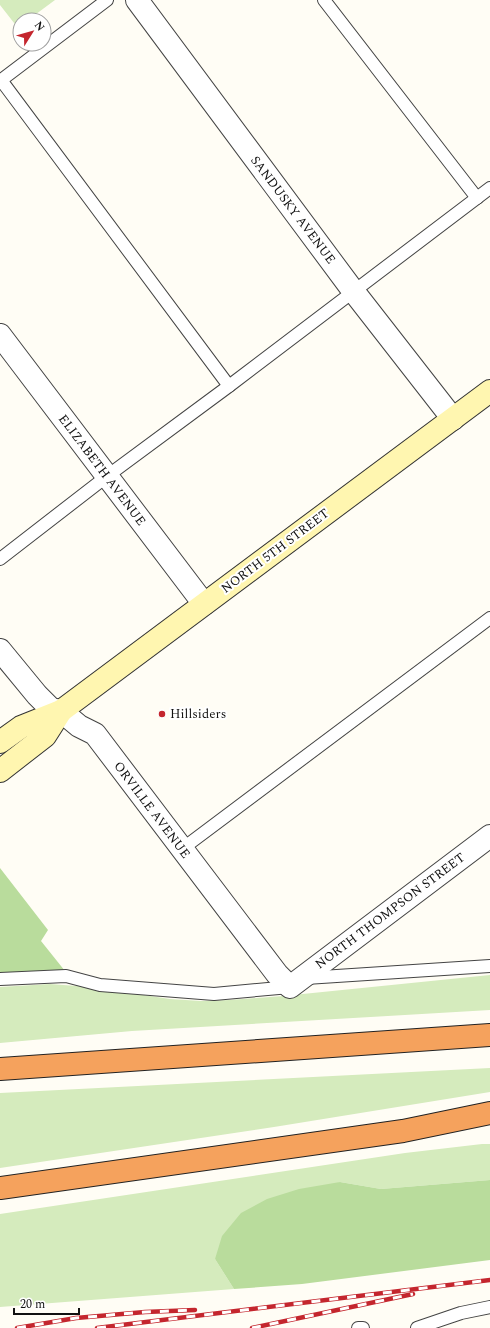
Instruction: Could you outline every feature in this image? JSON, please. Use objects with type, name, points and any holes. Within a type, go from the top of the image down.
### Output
[{"type":"highway","points":[[0,1069],[490,1035]]},
{"type":"highway","points":[[0,1188],[403,1131],[490,1114]]},
{"type":"highway","points":[[403,1131],[490,1126]]},
{"type":"main road","name":"NORTH 5TH STREET","points":[[0,742],[21,727],[61,711],[490,391]]},
{"type":"main road","name":"NORTH 5TH STREET","points":[[0,771],[45,736],[61,711]]},
{"type":"street","name":"SANDUSKY AVENUE","points":[[137,0],[354,292],[453,419]]},
{"type":"street","name":"ELIZABETH AVENUE","points":[[0,335],[106,477],[204,604]]},
{"type":"street","name":"ORVILLE AVENUE","points":[[0,650],[37,695],[51,709],[61,711],[79,726],[95,734],[277,974],[295,983]]},
{"type":"street","name":"NORTH THOMPSON STREET","points":[[295,983],[490,836]]},
{"type":"lane","points":[[108,0],[0,81],[229,386]]},
{"type":"lane","points":[[324,0],[476,198]]},
{"type":"lane","points":[[0,560],[106,477],[354,292],[490,188]]},
{"type":"lane","points":[[182,849],[490,618]]},
{"type":"lane","points":[[0,979],[66,976],[100,985],[214,994],[295,983],[490,966]]},
{"type":"lane","points":[[417,1328],[461,1313],[490,1307]]},
{"type":"lane","points":[[358,1328],[363,1328]]},
{"type":"green space","points":[[0,0],[55,0],[39,12],[12,12],[12,20],[0,5]]},
{"type":"green space","points":[[0,868],[48,930],[41,941],[65,971],[0,974]]},
{"type":"green space","points":[[490,975],[490,1010],[132,1031],[0,1043],[0,987],[50,984],[90,987],[170,999],[201,1001],[283,996]]},
{"type":"green space","points":[[490,1068],[490,1092],[274,1127],[0,1168],[0,1093]]},
{"type":"green space","points":[[490,1144],[490,1180],[381,1189],[340,1182],[215,1259],[234,1289],[0,1307],[0,1214],[405,1153]]},
{"type":"green space","points":[[490,1180],[490,1260],[302,1284],[234,1289],[215,1259],[222,1236],[241,1213],[267,1199],[299,1189],[340,1182],[381,1189]]},
{"type":"railway","points":[[97,1328],[490,1280]]},
{"type":"railway","points":[[252,1328],[413,1294]]},
{"type":"railway","points":[[17,1328],[76,1318],[145,1312],[195,1310]]},
{"type":"place","name":"Hillsiders","points":[[162,714]]}]
